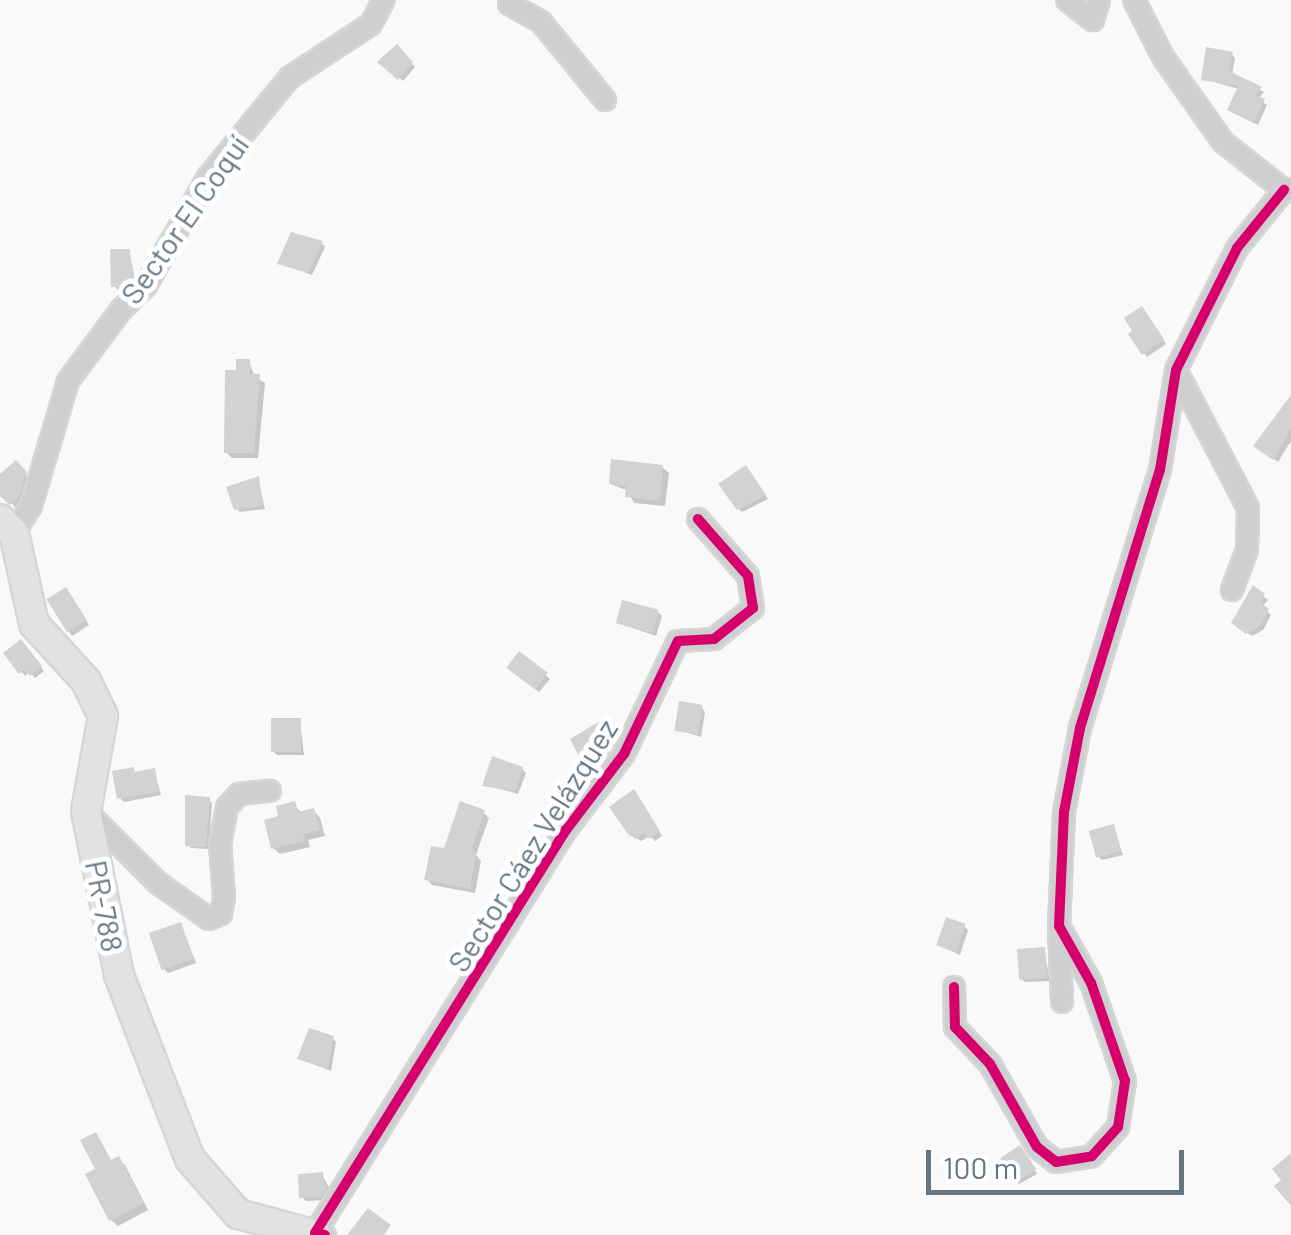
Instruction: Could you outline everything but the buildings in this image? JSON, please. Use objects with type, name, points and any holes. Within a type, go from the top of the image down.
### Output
[{"type":"street","name":"Sector El Coquí","points":[[7,526],[31,506],[68,381],[121,310],[145,287],[208,176],[289,78],[371,24],[384,0]]},
{"type":"street","points":[[510,0],[509,4],[541,22],[605,100]]},
{"type":"street","points":[[1068,0],[1093,20],[1099,0]]},
{"type":"street","points":[[1062,1002],[1059,926],[1064,812],[1080,728],[1160,470],[1176,370],[1237,248],[1288,190],[1223,142],[1164,58],[1134,0]]},
{"type":"street","points":[[1176,370],[1248,508],[1246,550],[1232,590]]},
{"type":"street","name":"Sector Cáez Velázquez","points":[[319,1234],[566,830],[624,754],[678,640],[714,639],[752,608],[748,576],[698,519]]},
{"type":"street","name":"PR-788","points":[[7,526],[34,624],[86,681],[103,716],[86,811],[119,975],[190,1159],[238,1214],[319,1234]]},
{"type":"street","points":[[86,811],[158,883],[209,919],[221,914],[224,897],[220,844],[226,806],[239,794],[270,791]]},
{"type":"street","points":[[954,987],[955,1026],[990,1064],[1037,1148],[1056,1162],[1092,1156],[1118,1127],[1125,1081],[1091,983],[1059,926]]},
{"type":"cycle path","points":[[954,987],[955,1027],[990,1064],[1037,1147],[1056,1162],[1092,1156],[1118,1127],[1125,1081],[1091,983],[1059,926],[1064,812],[1080,728],[1160,470],[1176,370],[1237,248],[1284,190]]},
{"type":"cycle path","points":[[325,1235],[315,1233],[566,830],[624,754],[678,641],[714,639],[753,608],[748,576],[698,519]]}]
